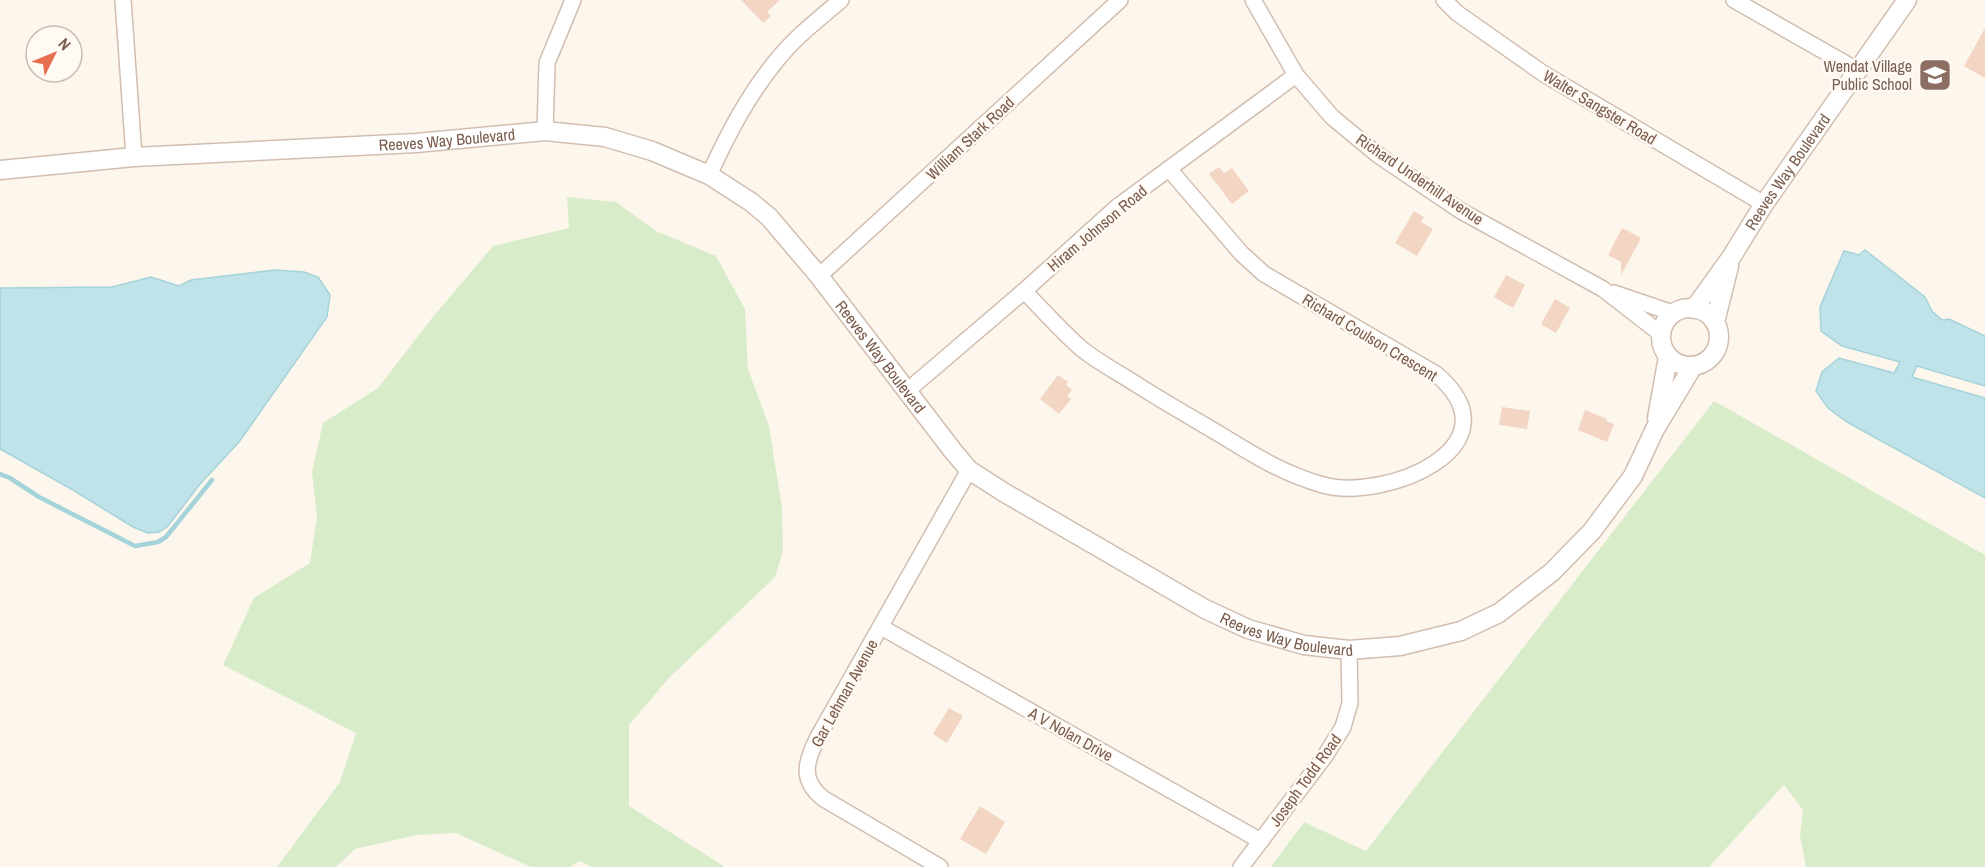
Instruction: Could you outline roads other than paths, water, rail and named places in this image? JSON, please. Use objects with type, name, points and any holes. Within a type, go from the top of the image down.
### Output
[{"type":"street","points":[[123,0],[134,158]]},
{"type":"street","points":[[545,131],[547,63],[573,0]]},
{"type":"street","points":[[709,175],[732,126],[777,59],[841,0]]},
{"type":"street","name":"William Stark Road","points":[[819,276],[1120,0]]},
{"type":"street","name":"Richard Underhill Avenue","points":[[1253,0],[1296,75],[1332,117],[1378,156],[1461,211],[1603,289],[1661,334]]},
{"type":"street","name":"Walter Sangster Road","points":[[1444,0],[1457,13],[1544,74],[1764,204]]},
{"type":"street","points":[[1734,0],[1857,70]]},
{"type":"street","name":"Reeves Way Boulevard","points":[[1694,309],[1732,256],[1764,204],[1908,0]]},
{"type":"street","name":"Hiram Johnson Road","points":[[907,391],[1024,291],[1090,230],[1296,75]]},
{"type":"street","name":"Reeves Way Boulevard","points":[[0,170],[134,158],[416,142],[545,131],[605,136],[652,151],[709,175],[751,202],[769,217],[819,276],[969,470],[1205,609],[1248,629],[1304,645],[1349,650],[1400,646],[1461,631],[1499,614],[1552,572],[1592,531],[1633,476],[1655,429],[1693,366]]},
{"type":"street","name":"Richard Coulson Crescent","points":[[1024,291],[1083,350],[1159,399],[1280,470],[1325,485],[1365,488],[1394,483],[1428,468],[1451,449],[1461,435],[1465,416],[1451,387],[1436,375],[1264,274],[1241,254],[1169,169]]},
{"type":"street","name":"Reeves Way Boulevard","points":[[1715,322],[1732,256]]},
{"type":"street","name":"Richard Underhill Avenue","points":[[1603,289],[1673,314]]},
{"type":"street","points":[[1694,309],[1702,311],[1715,322],[1719,341],[1716,351],[1702,364],[1693,366],[1675,363],[1668,357],[1661,342],[1663,326],[1679,310],[1694,309]]},
{"type":"street","name":"Reeves Way Boulevard","points":[[1655,429],[1668,357]]},
{"type":"street","name":"Gar Lehman Avenue","points":[[940,867],[824,799],[811,787],[807,765],[813,747],[969,470]]},
{"type":"street","name":"A V Nolan Drive","points":[[881,627],[1261,841]]},
{"type":"street","name":"Joseph Todd Road","points":[[1241,867],[1325,756],[1343,727],[1350,703],[1349,650]]},
{"type":"water","points":[[1865,250],[1925,297],[1932,311],[1942,320],[1949,319],[1985,336],[1985,386],[1917,366],[1912,377],[1985,398],[1985,498],[1847,422],[1828,408],[1816,391],[1822,372],[1839,358],[1894,373],[1900,362],[1842,346],[1821,331],[1820,307],[1844,251],[1859,255]]},
{"type":"water","points":[[275,270],[304,272],[318,277],[330,295],[327,317],[239,442],[200,484],[168,526],[159,532],[148,533],[133,527],[0,449],[0,288],[112,287],[151,277],[179,286],[191,280]]},
{"type":"waterway","points":[[0,474],[39,497],[135,546],[158,542],[166,537],[212,480]]},
{"type":"place","name":"Wendat Village Public School","points":[[1935,75]]}]
